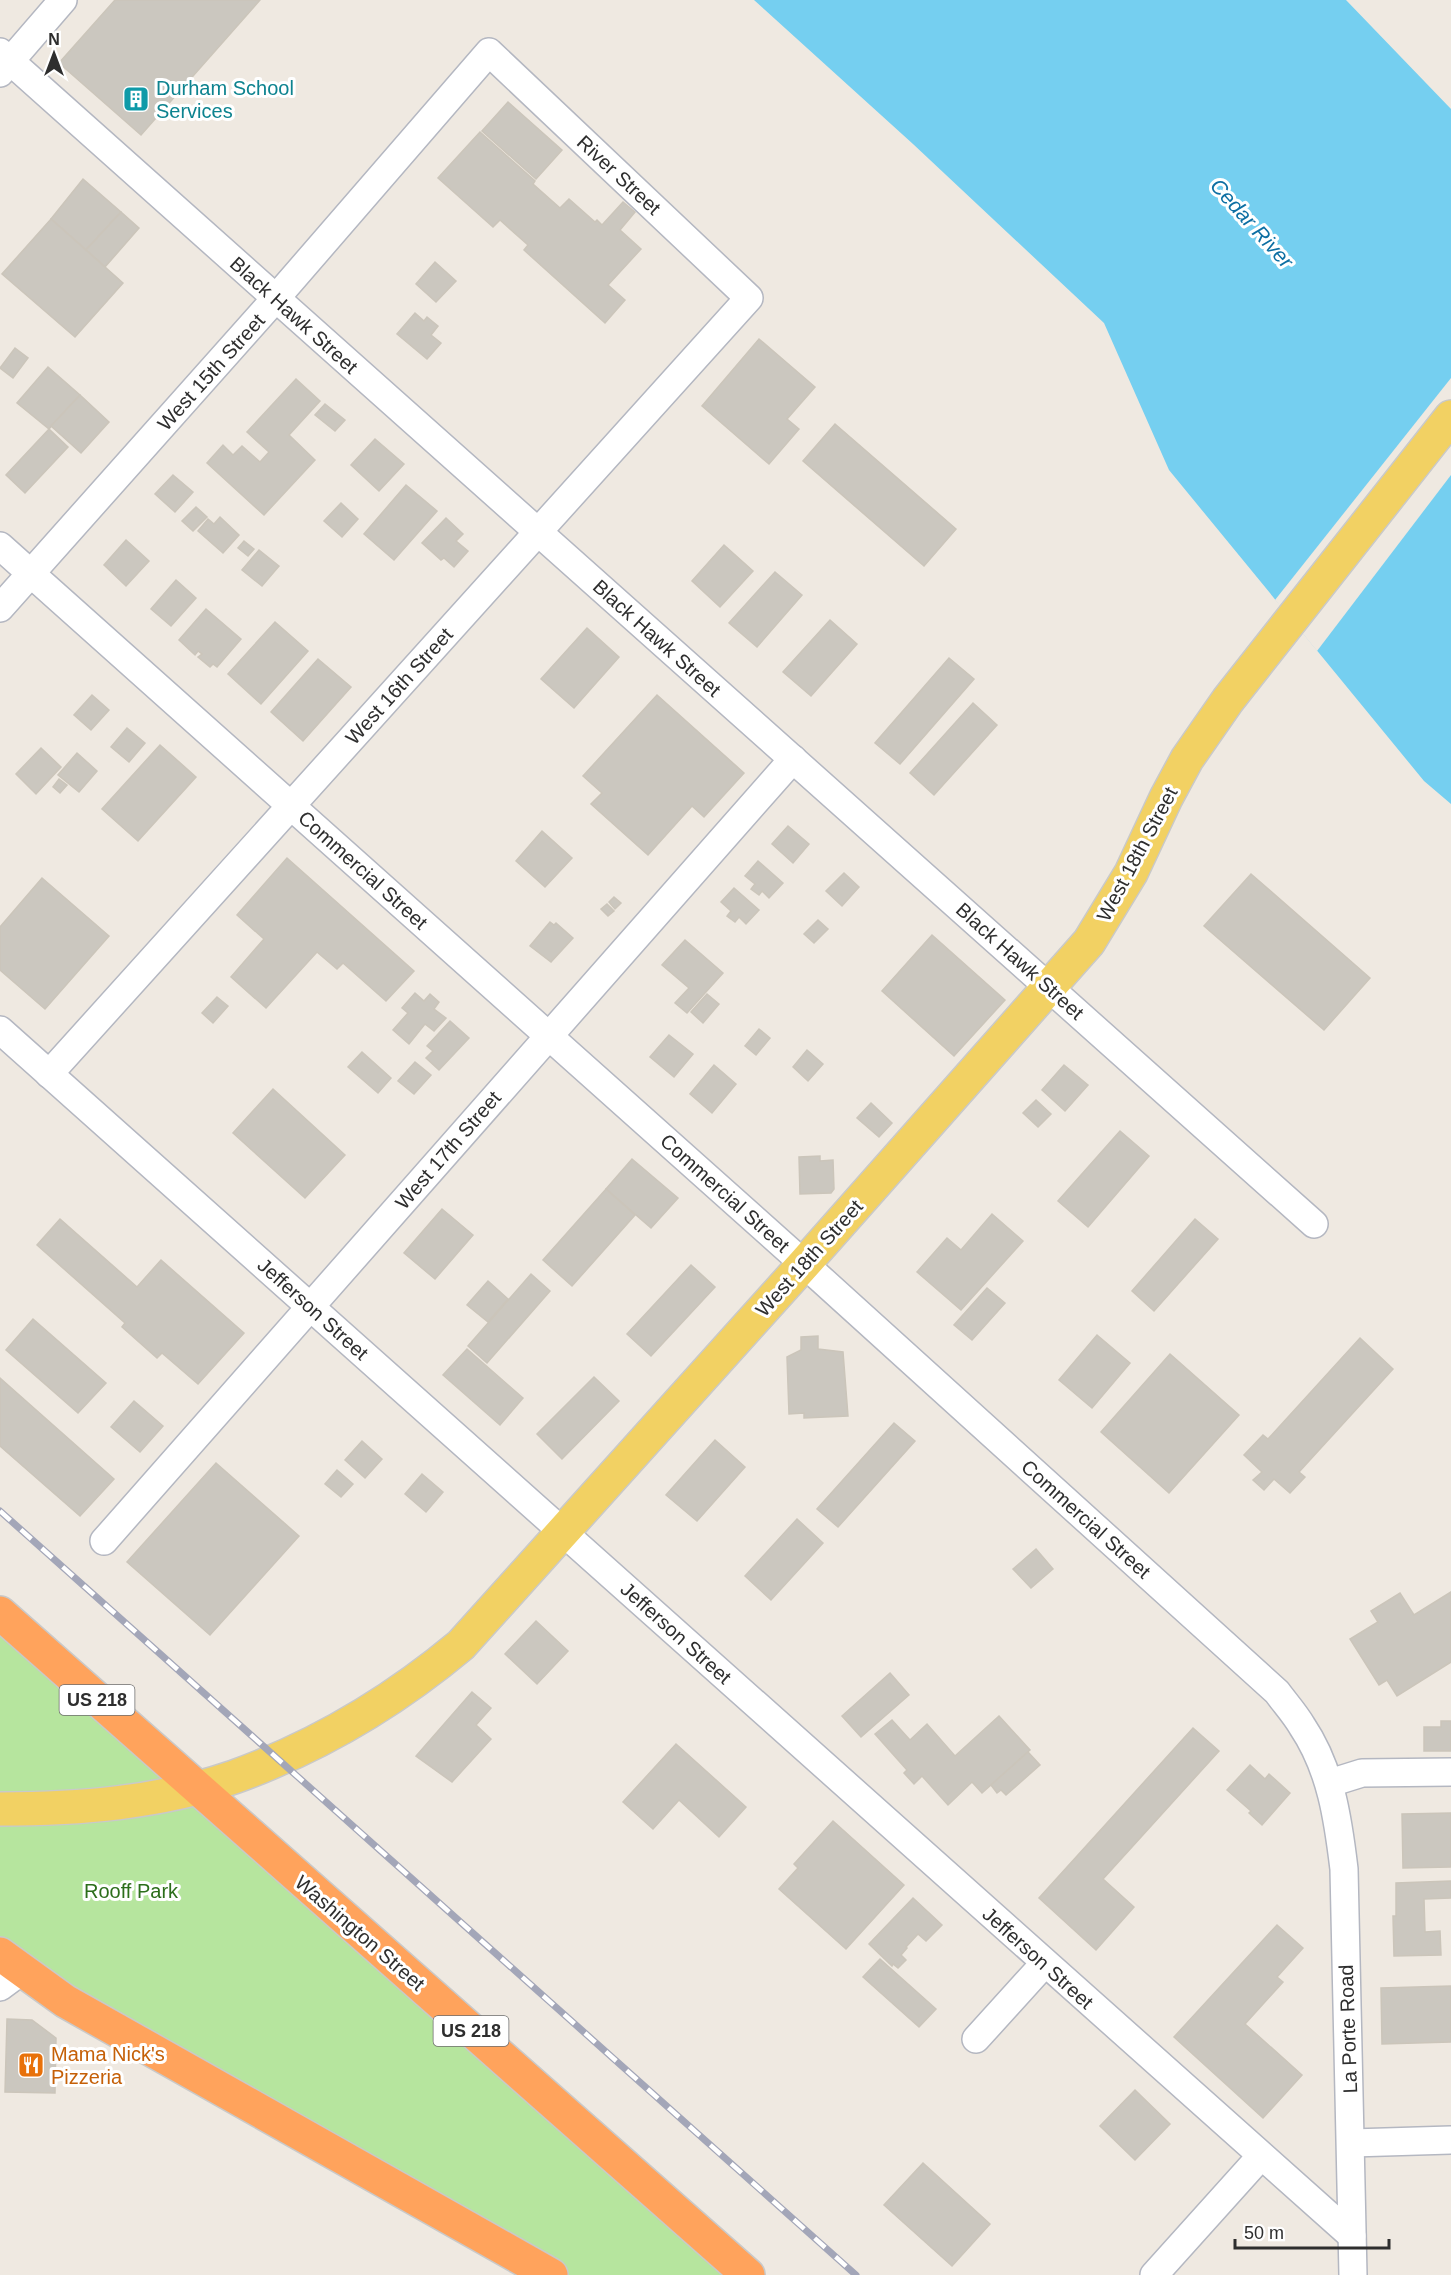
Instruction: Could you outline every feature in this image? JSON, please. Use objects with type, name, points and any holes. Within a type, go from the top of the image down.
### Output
[{"type":"highway","name":"Washington Street","points":[[0,1613],[748,2275]]},
{"type":"highway","points":[[8,1971],[85,2012],[551,2275]]},
{"type":"main road","name":"West 18th Street","points":[[0,1809],[77,1807],[155,1796],[234,1777],[311,1743],[392,1698],[429,1672],[480,1625],[1089,942],[1131,873],[1187,759],[1228,700],[1451,417]]},
{"type":"street","points":[[3,62],[63,0]]},
{"type":"street","name":"River Street","points":[[489,52],[749,298]]},
{"type":"street","name":"West 15th Street","points":[[0,608],[276,298],[489,52]]},
{"type":"street","name":"Black Hawk Street","points":[[3,62],[276,298],[1314,1224]]},
{"type":"street","name":"West 16th Street","points":[[49,1074],[749,298]]},
{"type":"street","name":"Commercial Street","points":[[0,546],[804,1264],[1277,1692],[1303,1726],[1330,1783]]},
{"type":"street","name":"West 17th Street","points":[[104,1541],[793,759]]},
{"type":"street","name":"Jefferson Street","points":[[0,1030],[1044,1964],[1352,2236]]},
{"type":"street","points":[[1330,1783],[1362,1773],[1451,1772]]},
{"type":"street","name":"La Porte Road","points":[[1330,1783],[1339,1825],[1344,1869],[1352,2143],[1353,2275]]},
{"type":"street","points":[[976,2039],[1044,1964]]},
{"type":"street","points":[[1352,2143],[1451,2140]]},
{"type":"street","points":[[1155,2275],[1261,2156]]},
{"type":"green space","name":"Rooff Park","points":[[0,1603],[752,2275],[548,2275],[0,1954]]},
{"type":"water","name":"Cedar River","points":[[754,0],[1346,0],[1451,109],[1451,804],[1424,781],[1169,470],[1104,323],[913,144]]},
{"type":"pier","points":[[1451,378],[1451,475],[1317,651],[1275,600]]},
{"type":"building","name":"Durham School Services","points":[[115,0],[260,0],[141,135],[59,63]]},
{"type":"building","points":[[508,102],[562,150],[536,179],[482,131]]},
{"type":"building","points":[[480,132],[535,181],[533,184],[560,208],[569,199],[595,222],[597,220],[602,225],[623,202],[635,212],[620,230],[641,249],[608,285],[625,300],[605,323],[524,250],[528,245],[500,220],[493,227],[438,178]]},
{"type":"building","points":[[83,179],[121,212],[86,250],[51,219]]},
{"type":"building","points":[[121,212],[139,228],[105,267],[86,250]]},
{"type":"building","points":[[51,219],[123,283],[75,337],[2,274]]},
{"type":"building","points":[[435,262],[456,281],[436,302],[416,284]]},
{"type":"building","points":[[415,313],[424,321],[427,317],[438,326],[431,335],[441,343],[427,359],[397,334]]},
{"type":"building","points":[[759,339],[815,387],[787,419],[799,429],[769,464],[702,406]]},
{"type":"building","points":[[15,348],[28,358],[13,378],[0,368]]},
{"type":"building","points":[[48,367],[80,395],[49,429],[17,403]]},
{"type":"building","points":[[296,379],[320,401],[289,435],[315,460],[264,515],[207,463],[223,445],[233,455],[242,446],[260,462],[269,452],[247,432]]},
{"type":"building","points":[[80,395],[109,422],[81,453],[51,426]]},
{"type":"building","points":[[325,404],[345,420],[335,431],[315,415]]},
{"type":"building","points":[[835,424],[956,529],[924,566],[803,461]]},
{"type":"building","points":[[49,429],[68,447],[25,493],[6,475]]},
{"type":"building","points":[[375,439],[404,464],[379,491],[351,465]]},
{"type":"building","points":[[173,475],[193,492],[175,512],[155,494]]},
{"type":"building","points":[[406,485],[437,511],[394,560],[364,534]]},
{"type":"building","points":[[341,503],[358,519],[342,537],[324,521]]},
{"type":"building","points":[[196,507],[207,517],[193,531],[182,521]]},
{"type":"building","points":[[220,517],[239,535],[223,553],[198,531],[208,519],[214,524]]},
{"type":"building","points":[[446,518],[463,534],[456,541],[468,551],[454,567],[444,558],[441,560],[422,543]]},
{"type":"building","points":[[126,540],[149,561],[126,586],[104,565]]},
{"type":"building","points":[[244,541],[254,549],[248,556],[238,548]]},
{"type":"building","points":[[724,545],[753,571],[720,607],[692,581]]},
{"type":"building","points":[[259,550],[279,566],[262,586],[242,570]]},
{"type":"building","points":[[775,572],[802,595],[757,647],[729,623]]},
{"type":"building","points":[[176,580],[196,598],[171,626],[151,609]]},
{"type":"building","points":[[206,609],[241,639],[217,667],[213,664],[210,667],[198,657],[202,654],[198,651],[195,655],[179,640]]},
{"type":"building","points":[[830,620],[857,644],[811,696],[783,672]]},
{"type":"building","points":[[275,622],[308,651],[261,704],[228,674]]},
{"type":"building","points":[[587,628],[619,657],[574,708],[541,679]]},
{"type":"building","points":[[949,658],[974,679],[900,764],[875,743]]},
{"type":"building","points":[[318,659],[351,687],[303,741],[271,712]]},
{"type":"building","points":[[92,695],[109,710],[91,730],[74,715]]},
{"type":"building","points":[[657,695],[744,773],[704,817],[692,806],[648,855],[591,804],[602,793],[583,776]]},
{"type":"building","points":[[973,703],[997,725],[934,795],[910,773]]},
{"type":"building","points":[[127,728],[145,743],[129,762],[111,747]]},
{"type":"building","points":[[160,745],[196,777],[138,841],[102,809]]},
{"type":"building","points":[[41,748],[61,767],[36,794],[16,774]]},
{"type":"building","points":[[77,753],[97,771],[79,792],[58,775]]},
{"type":"building","points":[[59,779],[67,785],[60,793],[53,787]]},
{"type":"building","points":[[788,826],[809,844],[793,863],[772,844]]},
{"type":"building","points":[[542,831],[572,858],[545,887],[516,861]]},
{"type":"building","points":[[287,858],[414,971],[386,1001],[343,963],[337,969],[317,952],[266,1008],[231,977],[264,939],[237,915]]},
{"type":"building","points":[[758,861],[783,883],[769,898],[762,891],[759,895],[751,889],[755,884],[745,876]]},
{"type":"building","points":[[844,873],[859,887],[842,906],[826,891]]},
{"type":"building","points":[[1251,874],[1370,978],[1324,1030],[1204,926]]},
{"type":"building","points":[[42,878],[109,936],[45,1009],[0,970],[0,927]]},
{"type":"building","points":[[734,888],[759,910],[746,924],[739,917],[735,922],[727,916],[731,911],[721,902]]},
{"type":"building","points":[[614,897],[621,903],[615,909],[609,902]]},
{"type":"building","points":[[607,904],[614,911],[608,916],[601,909]]},
{"type":"building","points":[[818,920],[828,929],[814,943],[804,934]]},
{"type":"building","points":[[550,922],[554,925],[556,923],[573,938],[551,962],[530,946]]},
{"type":"building","points":[[932,935],[1005,1000],[954,1056],[882,991]]},
{"type":"building","points":[[685,940],[723,973],[687,1013],[675,1003],[689,988],[662,965]]},
{"type":"building","points":[[415,993],[424,1001],[430,994],[439,1002],[434,1009],[446,1018],[434,1031],[425,1024],[409,1044],[393,1030],[408,1013],[402,1008]]},
{"type":"building","points":[[707,994],[719,1004],[703,1023],[691,1012]]},
{"type":"building","points":[[217,997],[228,1006],[213,1023],[202,1013]]},
{"type":"building","points":[[450,1021],[469,1038],[439,1070],[426,1058],[433,1051],[427,1046]]},
{"type":"building","points":[[759,1029],[770,1038],[756,1055],[745,1046]]},
{"type":"building","points":[[669,1035],[693,1054],[674,1077],[650,1057]]},
{"type":"building","points":[[807,1050],[823,1064],[808,1081],[793,1067]]},
{"type":"building","points":[[362,1052],[391,1078],[378,1093],[348,1067]]},
{"type":"building","points":[[415,1062],[431,1075],[414,1094],[398,1081]]},
{"type":"building","points":[[714,1065],[736,1084],[712,1113],[690,1094]]},
{"type":"building","points":[[1064,1065],[1088,1085],[1065,1111],[1042,1090]]},
{"type":"building","points":[[273,1089],[345,1155],[305,1198],[233,1133]]},
{"type":"building","points":[[1036,1100],[1051,1114],[1038,1127],[1023,1113]]},
{"type":"building","points":[[871,1103],[892,1123],[879,1137],[857,1118]]},
{"type":"building","points":[[1120,1131],[1149,1156],[1088,1227],[1058,1201]]},
{"type":"building","points":[[820,1156],[820,1161],[833,1160],[834,1189],[831,1193],[800,1194],[799,1157]]},
{"type":"building","points":[[632,1159],[678,1198],[651,1228],[606,1189]]},
{"type":"building","points":[[606,1189],[635,1215],[572,1286],[543,1260]]},
{"type":"building","points":[[442,1209],[473,1235],[435,1279],[404,1253]]},
{"type":"building","points":[[992,1214],[1023,1241],[961,1310],[917,1272],[947,1238],[961,1250]]},
{"type":"building","points":[[60,1219],[137,1287],[161,1260],[244,1333],[198,1384],[162,1353],[157,1358],[122,1327],[125,1323],[37,1245]]},
{"type":"building","points":[[1195,1219],[1218,1239],[1154,1311],[1132,1291]]},
{"type":"building","points":[[691,1265],[715,1287],[651,1356],[627,1334]]},
{"type":"building","points":[[531,1274],[550,1291],[487,1363],[468,1346]]},
{"type":"building","points":[[488,1281],[508,1299],[488,1322],[467,1305]]},
{"type":"building","points":[[987,1288],[1005,1303],[972,1340],[954,1325]]},
{"type":"building","points":[[33,1319],[106,1383],[78,1413],[6,1350]]},
{"type":"building","points":[[1097,1335],[1130,1363],[1092,1408],[1059,1380]]},
{"type":"building","points":[[818,1336],[818,1349],[843,1352],[848,1416],[804,1418],[804,1413],[789,1414],[787,1357],[801,1350],[801,1337]]},
{"type":"building","points":[[1360,1338],[1393,1369],[1299,1472],[1305,1477],[1290,1493],[1274,1479],[1264,1490],[1253,1480],[1262,1472],[1244,1455],[1263,1435],[1268,1439]]},
{"type":"building","points":[[467,1349],[523,1398],[500,1425],[443,1375]]},
{"type":"building","points":[[1170,1354],[1239,1415],[1169,1493],[1101,1432]]},
{"type":"building","points":[[594,1377],[619,1401],[562,1459],[537,1434]]},
{"type":"building","points":[[0,1378],[114,1479],[80,1516],[0,1446]]},
{"type":"building","points":[[134,1401],[163,1426],[140,1452],[111,1427]]},
{"type":"building","points":[[894,1423],[915,1441],[838,1527],[817,1509]]},
{"type":"building","points":[[715,1440],[745,1467],[697,1521],[666,1495]]},
{"type":"building","points":[[362,1441],[382,1459],[365,1478],[345,1460]]},
{"type":"building","points":[[216,1463],[299,1536],[210,1635],[127,1562]]},
{"type":"building","points":[[337,1470],[353,1484],[341,1497],[325,1484]]},
{"type":"building","points":[[422,1474],[443,1492],[426,1512],[405,1494]]},
{"type":"building","points":[[797,1519],[823,1543],[771,1600],[745,1576]]},
{"type":"building","points":[[1036,1549],[1053,1569],[1031,1588],[1013,1569]]},
{"type":"building","points":[[1451,1592],[1451,1662],[1397,1696],[1387,1680],[1379,1685],[1350,1639],[1378,1622],[1371,1611],[1400,1593],[1414,1615]]},
{"type":"building","points":[[536,1621],[568,1651],[537,1684],[505,1654]]},
{"type":"building","points":[[890,1673],[909,1695],[861,1737],[842,1716]]},
{"type":"building","points":[[472,1692],[491,1708],[476,1725],[491,1739],[452,1782],[416,1756]]},
{"type":"building","points":[[999,1716],[1030,1750],[982,1793],[972,1782],[948,1805],[922,1776],[914,1784],[904,1773],[907,1770],[875,1734],[892,1720],[910,1740],[927,1724],[955,1756]]},
{"type":"building","points":[[1441,1721],[1451,1721],[1451,1751],[1424,1751],[1424,1727],[1441,1727]]},
{"type":"building","points":[[1193,1728],[1219,1751],[1103,1879],[1134,1907],[1096,1950],[1039,1898]]},
{"type":"building","points":[[676,1744],[746,1807],[719,1837],[679,1800],[653,1829],[623,1802]]},
{"type":"building","points":[[1028,1752],[1040,1765],[1006,1795],[1001,1790],[997,1793],[991,1785]]},
{"type":"building","points":[[1250,1765],[1265,1779],[1269,1774],[1290,1793],[1262,1825],[1249,1813],[1251,1811],[1227,1790]]},
{"type":"building","points":[[1451,1813],[1451,1867],[1403,1868],[1402,1814]]},
{"type":"building","points":[[833,1821],[904,1885],[846,1949],[779,1889],[798,1868],[794,1864]]},
{"type":"building","points":[[1451,1881],[1451,1898],[1424,1899],[1425,1932],[1440,1931],[1441,1955],[1394,1956],[1393,1916],[1396,1916],[1396,1883]]},
{"type":"building","points":[[913,1898],[942,1925],[926,1941],[918,1934],[901,1955],[906,1960],[898,1968],[893,1964],[892,1966],[869,1944]]},
{"type":"building","points":[[1277,1925],[1303,1948],[1277,1977],[1283,1982],[1245,2024],[1302,2075],[1263,2118],[1174,2037]]},
{"type":"building","points":[[880,1959],[936,2009],[919,2027],[863,1977]]},
{"type":"building","points":[[1451,1986],[1451,2042],[1382,2044],[1381,1988]]},
{"type":"building","name":"Mama Nick's Pizzeria","points":[[7,2019],[32,2020],[56,2038],[55,2093],[5,2092]]},
{"type":"building","points":[[1135,2090],[1170,2124],[1135,2160],[1100,2126]]},
{"type":"building","points":[[923,2163],[990,2224],[952,2266],[884,2205]]},
{"type":"railway","points":[[0,1511],[856,2275]]},
{"type":"place","name":"Durham School Services","points":[[136,99]]},
{"type":"place","name":"Mama Nick's Pizzeria","points":[[31,2065]]}]
